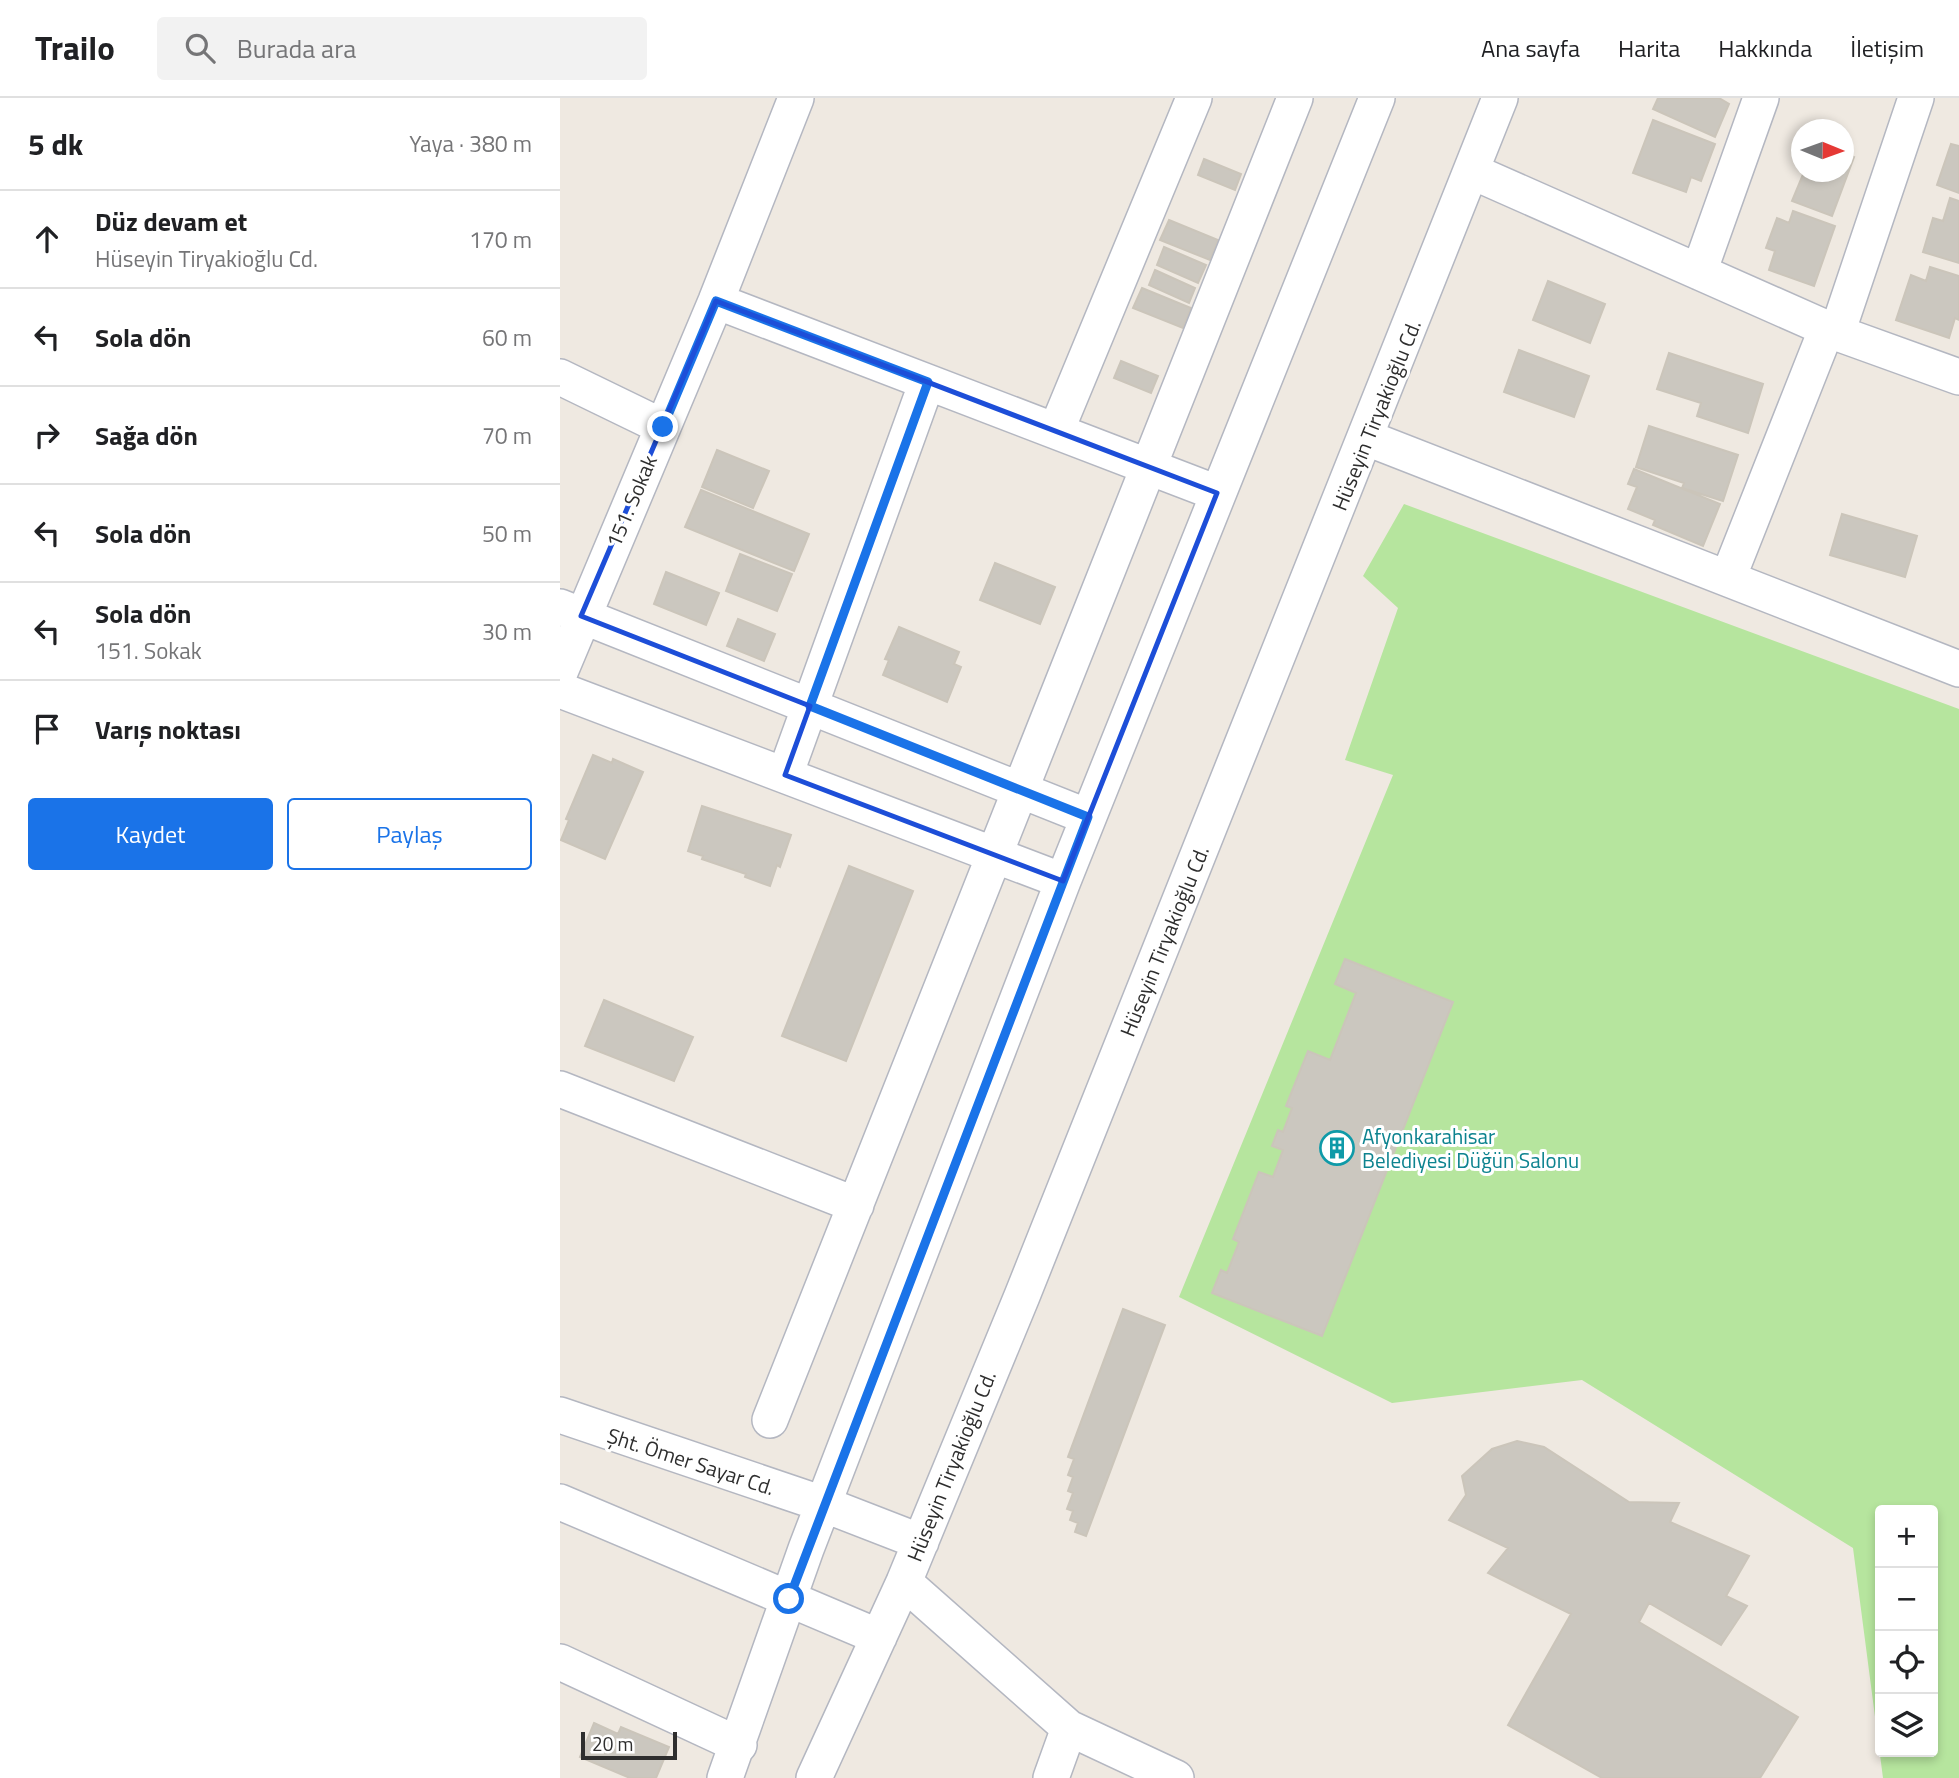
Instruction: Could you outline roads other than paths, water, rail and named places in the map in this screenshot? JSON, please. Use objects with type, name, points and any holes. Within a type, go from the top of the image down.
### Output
[{"type":"street","name":"151. Sokak","points":[[562,660],[571,612],[663,427],[796,98]]},
{"type":"street","points":[[1056,431],[1194,98]]},
{"type":"street","points":[[770,1420],[1295,98]]},
{"type":"street","points":[[725,1778],[823,1504],[1063,881],[1377,98]]},
{"type":"street","name":"Hüseyin Tiryakioğlu Cd.","points":[[814,1778],[921,1542],[1367,438],[1500,98]]},
{"type":"street","points":[[1699,272],[1761,98]]},
{"type":"street","points":[[1728,578],[1832,330],[1916,98]]},
{"type":"street","points":[[1471,171],[1832,330],[1959,377]]},
{"type":"street","points":[[716,301],[1217,493]]},
{"type":"street","points":[[560,377],[663,427]]},
{"type":"street","points":[[785,775],[928,382]]},
{"type":"street","points":[[1367,438],[1959,669]]},
{"type":"street","points":[[571,612],[1088,817]]},
{"type":"street","points":[[560,690],[1063,881]]},
{"type":"street","points":[[560,1089],[856,1205]]},
{"type":"street","name":"Şht. Ömer Sayar Cd.","points":[[560,1415],[823,1504],[921,1542]]},
{"type":"street","points":[[560,1502],[879,1637]]},
{"type":"street","points":[[904,1582],[1069,1728],[1175,1778]]},
{"type":"street","points":[[560,1662],[739,1745]]},
{"type":"street","points":[[1051,1778],[1069,1728]]},
{"type":"place","name":"Afyonkarahisar Belediyesi Düğün Salonu","points":[[1337,1148]]}]
